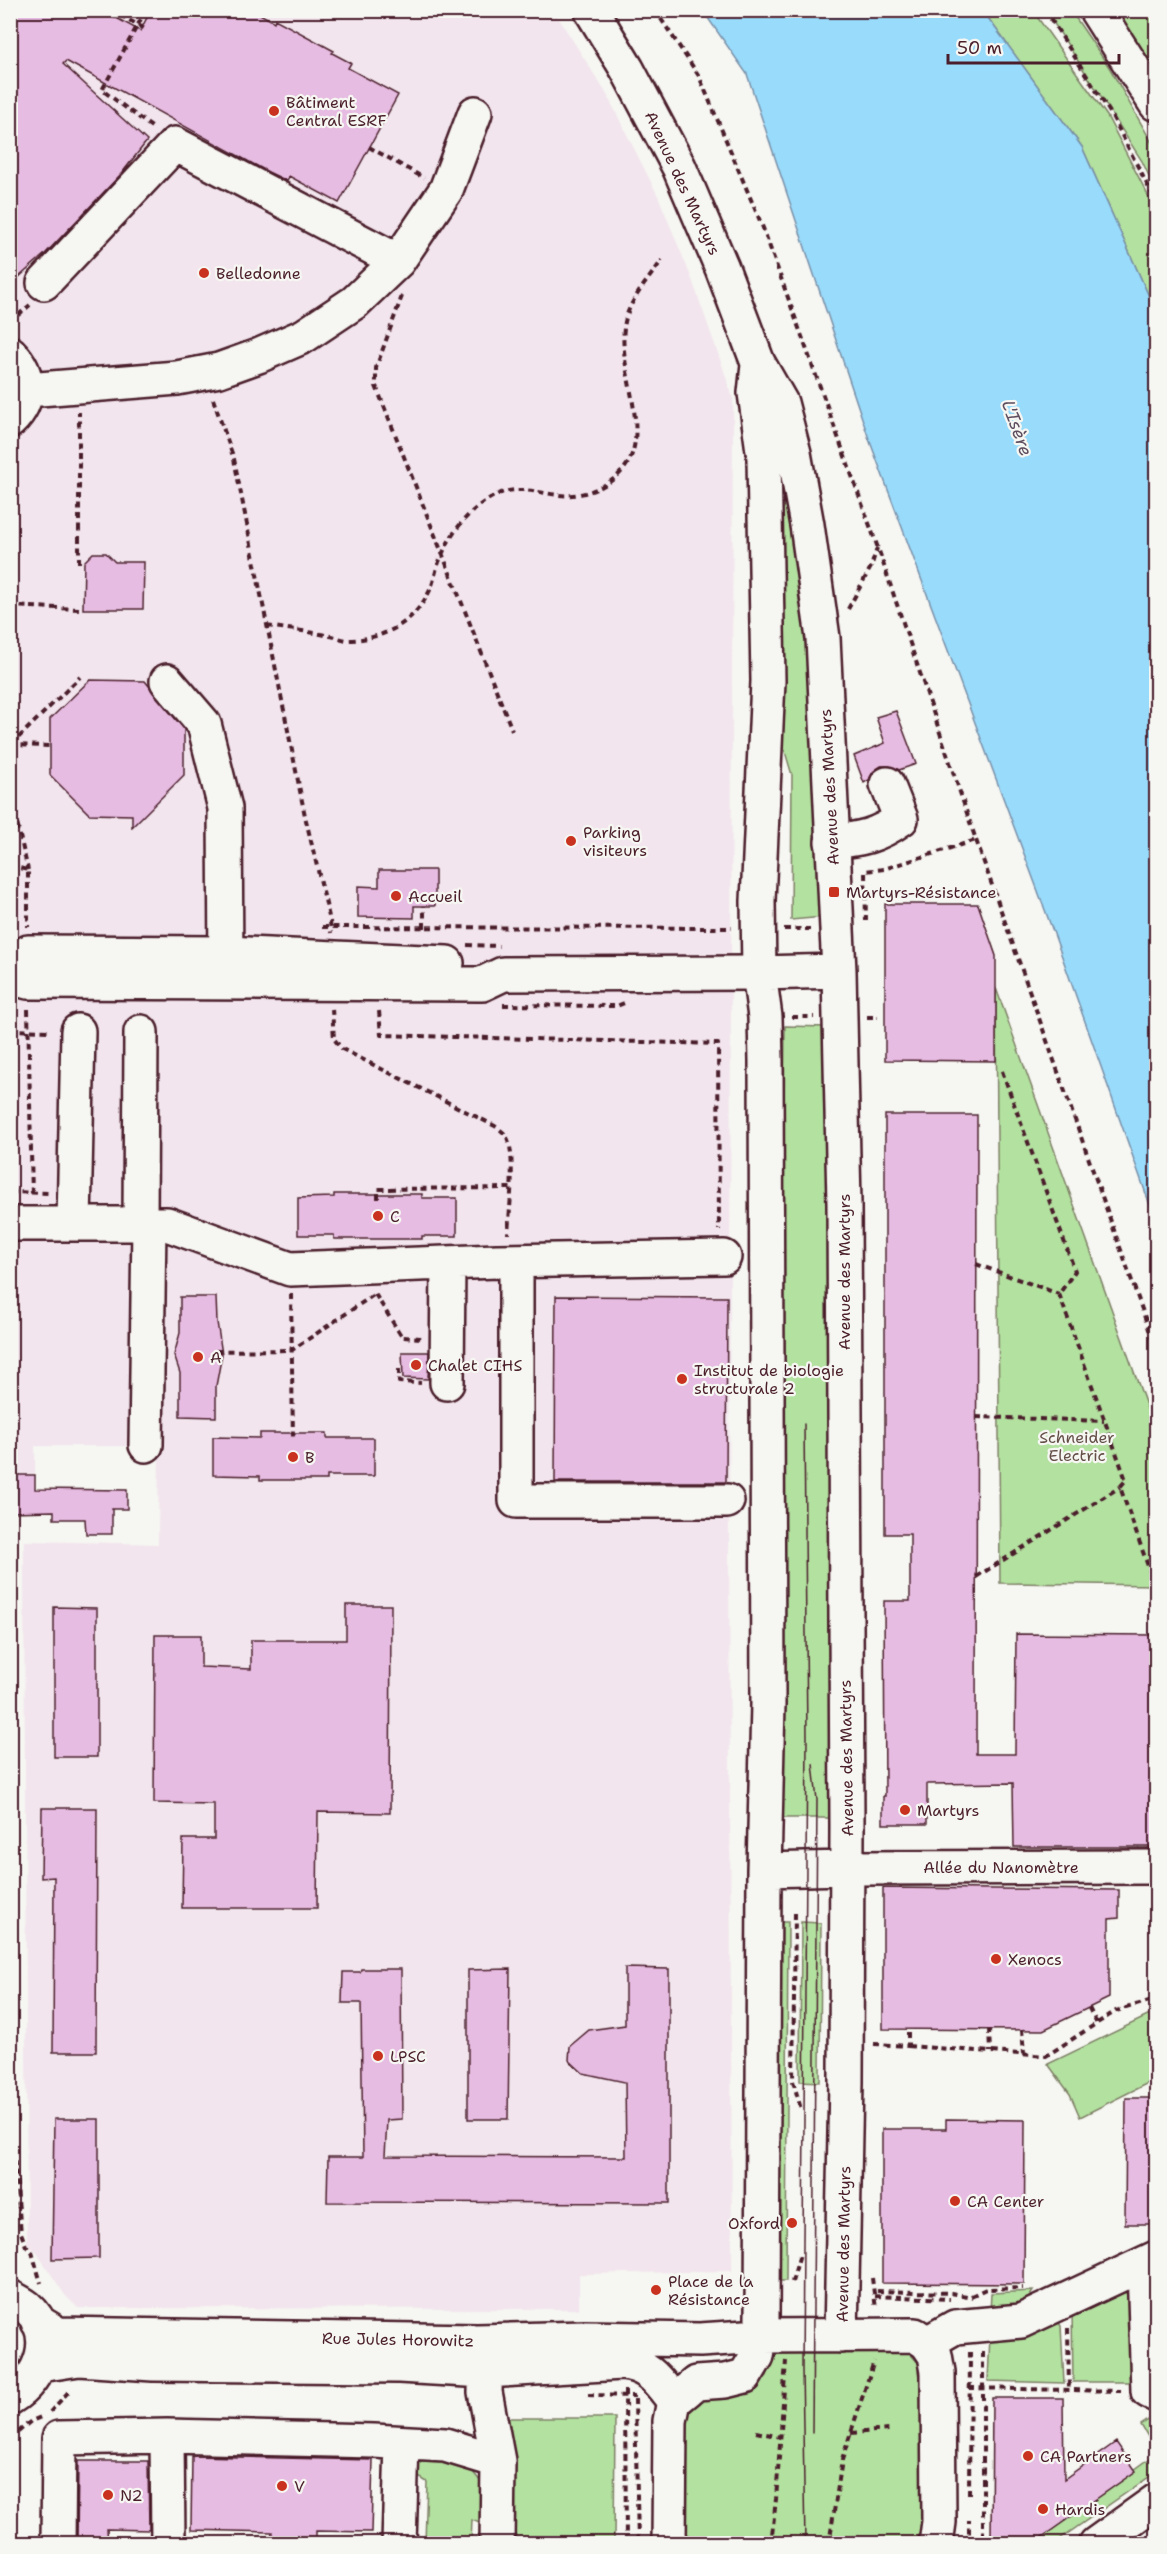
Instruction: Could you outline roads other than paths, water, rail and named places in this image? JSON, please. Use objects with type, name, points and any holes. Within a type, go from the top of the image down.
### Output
[{"type":"main road","name":"Avenue des Martyrs","points":[[591,10],[627,69],[679,167],[722,268],[758,363],[781,403],[794,453],[807,525],[823,638],[839,971],[844,1204],[846,2093],[841,2336]]},
{"type":"main road","points":[[1096,10],[1156,104]]},
{"type":"main road","points":[[27,390],[177,378],[204,373],[258,356],[304,336],[355,302],[391,268],[446,190],[475,113]]},
{"type":"main road","points":[[44,283],[175,144],[391,268]]},
{"type":"main road","points":[[10,353],[24,370],[27,390],[20,411],[10,421]]},
{"type":"main road","name":"Avenue des Martyrs","points":[[758,363],[755,393],[764,458],[768,681],[758,929],[759,973],[765,1017],[768,1704],[764,1870],[763,2295],[775,2337]]},
{"type":"main road","points":[[167,681],[204,724],[225,808],[226,967]]},
{"type":"main road","points":[[832,842],[860,839],[883,832],[901,819],[887,784]]},
{"type":"main road","points":[[24,954],[226,967],[331,956],[482,984],[503,974],[839,971]]},
{"type":"main road","points":[[74,1224],[78,1031]]},
{"type":"main road","points":[[141,1032],[146,1445]]},
{"type":"main road","points":[[21,1224],[167,1224],[290,1269],[376,1280],[448,1263],[722,1257]]},
{"type":"main road","points":[[511,1261],[516,1501],[727,1501]]},
{"type":"main road","points":[[447,1383],[448,1263]]},
{"type":"main road","name":"Allée du Nanomètre","points":[[764,1870],[1156,1867]]},
{"type":"main road","points":[[927,2343],[956,2327],[1021,2321],[1150,2262],[1152,2393]]},
{"type":"main road","points":[[10,2297],[27,2307],[38,2322],[43,2344],[40,2365],[32,2380],[11,2398],[10,2410]]},
{"type":"main road","name":"Rue Jules Horowitz","points":[[38,2322],[58,2334],[460,2340],[519,2338],[700,2340],[775,2337]]},
{"type":"main road","points":[[669,2544],[670,2421],[674,2402],[696,2383],[725,2381],[745,2376],[757,2356],[775,2337],[876,2334],[915,2335],[927,2343],[935,2355],[939,2380],[939,2522],[936,2544]]},
{"type":"main road","points":[[497,2544],[498,2461],[484,2392],[486,2359],[499,2344],[519,2338]]},
{"type":"main road","name":"Rue Jules Horowitz","points":[[40,2365],[79,2359],[153,2364],[399,2366],[485,2371],[607,2363],[637,2364],[654,2376],[674,2402]]},
{"type":"main road","points":[[58,2544],[59,2438],[167,2436],[445,2445],[498,2461]]},
{"type":"main road","points":[[167,2436],[168,2544]]},
{"type":"main road","points":[[399,2544],[402,2443]]},
{"type":"main road","points":[[1096,2544],[1156,2501]]},
{"type":"water","name":"L'Isère","points":[[703,11],[983,11],[1082,147],[1156,312],[1156,1222],[1054,934],[869,439],[747,74]]},
{"type":"tram line","points":[[804,1424],[807,1738],[802,2369],[805,2544]]},
{"type":"tram line","points":[[812,2433],[817,1800],[813,1764]]},
{"type":"place","name":"Bâtiment Central ESRF","points":[[274,111]]},
{"type":"place","name":"Belledonne","points":[[204,273]]},
{"type":"place","name":"Parking visiteurs","points":[[571,841]]},
{"type":"place","name":"Martyrs-Résistance","points":[[834,892]]},
{"type":"place","name":"Accueil","points":[[396,896]]},
{"type":"place","name":"C","points":[[378,1216]]},
{"type":"place","name":"A","points":[[198,1357]]},
{"type":"place","name":"Chalet CIHS","points":[[416,1365]]},
{"type":"place","name":"Institut de biologie structurale 2","points":[[682,1379]]},
{"type":"place","name":"B","points":[[293,1457]]},
{"type":"place","name":"Martyrs","points":[[905,1810]]},
{"type":"place","name":"Xenocs","points":[[996,1959]]},
{"type":"place","name":"LPSC","points":[[378,2056]]},
{"type":"place","name":"CA Center","points":[[955,2201]]},
{"type":"place","name":"Oxford","points":[[792,2223]]},
{"type":"place","name":"Place de la Résistance","points":[[656,2290]]},
{"type":"place","name":"CA Partners","points":[[1028,2456]]},
{"type":"place","name":"V","points":[[282,2486]]},
{"type":"place","name":"N2","points":[[108,2495]]},
{"type":"place","name":"Hardis","points":[[1043,2509]]},
{"type":"park label","name":"Schneider Electric","points":[[1077,1446]]}]
